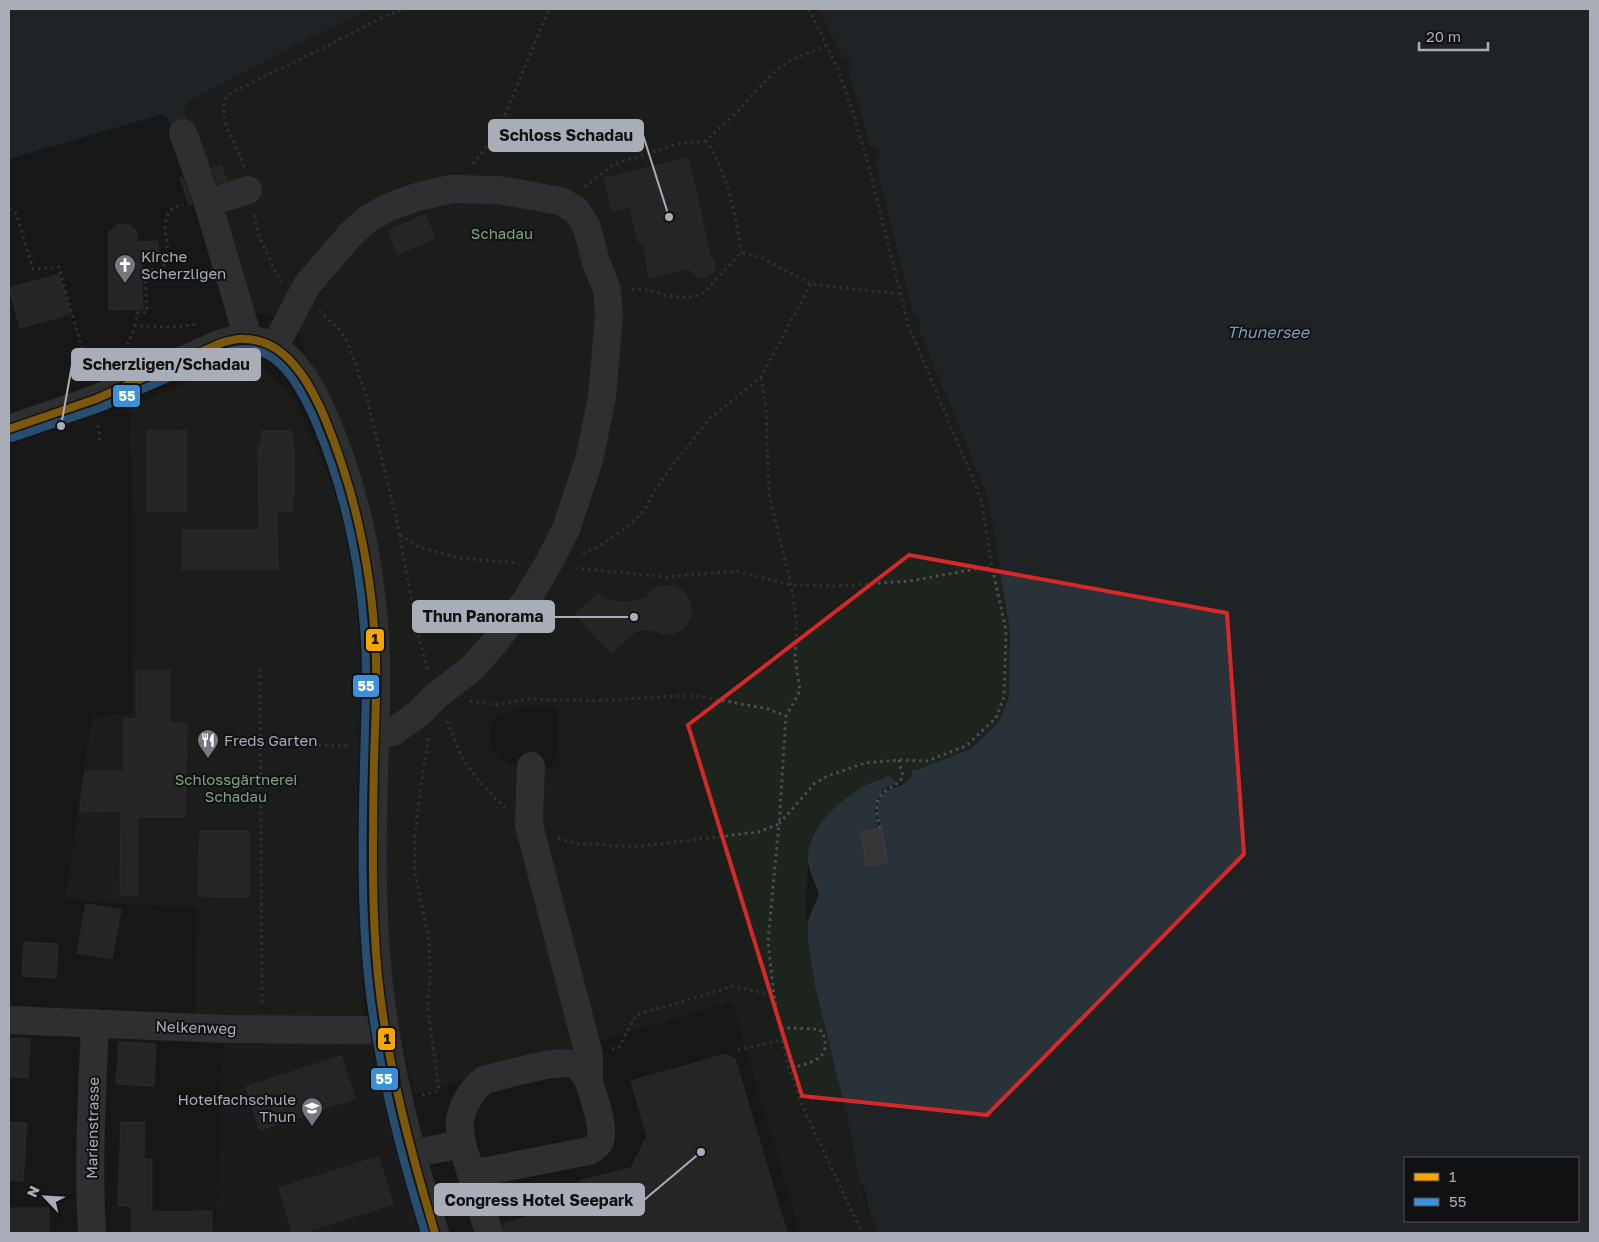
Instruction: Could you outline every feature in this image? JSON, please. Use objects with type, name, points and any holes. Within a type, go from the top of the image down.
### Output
[{"type":"street","points":[[183,133],[208,203],[248,338]]},
{"type":"street","points":[[208,203],[248,190]]},
{"type":"street","points":[[274,348],[307,285],[351,234],[369,218],[389,207],[417,197],[451,190],[498,190],[561,201],[576,210],[586,225],[596,262],[607,290],[609,316],[607,348],[596,429],[589,460],[566,529],[547,566],[527,599],[496,641],[471,670],[393,732],[364,741]]},
{"type":"street","points":[[9,429],[96,399],[221,343],[248,338],[274,348],[293,362],[307,380],[338,449],[351,489],[366,549],[374,615],[376,661],[364,741],[373,920],[384,1029],[398,1101],[411,1154],[435,1233]]},
{"type":"street","points":[[471,1174],[589,1151],[596,1147],[601,1136],[589,1069],[529,825],[531,766]]},
{"type":"street","name":"Nelkenweg","points":[[9,1020],[225,1029],[384,1029]]},
{"type":"street","name":"Marienstrasse","points":[[92,1233],[90,1202],[91,1104],[96,1023]]},
{"type":"street","points":[[489,1233],[462,1144],[460,1120],[465,1105],[476,1087],[484,1080],[560,1062],[574,1064],[583,1071],[589,1069]]},
{"type":"street","points":[[411,1154],[462,1144]]},
{"type":"path","points":[[282,284],[260,239],[242,156],[224,118],[224,100],[229,94],[252,81],[402,9]]},
{"type":"path","points":[[451,190],[498,131],[549,9]]},
{"type":"path","points":[[779,824],[814,783],[830,774],[864,763],[900,760],[927,761],[966,746],[996,718],[1004,697],[1006,631],[992,566],[981,499],[908,324],[867,159],[838,69],[809,9]]},
{"type":"path","points":[[561,201],[582,189],[612,165],[677,144],[705,141],[733,116],[775,71],[791,60],[826,44]]},
{"type":"path","points":[[705,141],[713,148],[726,183],[741,252]]},
{"type":"path","points":[[109,365],[126,348],[135,326],[137,313],[147,312],[145,270],[159,269],[167,262],[168,255],[164,225],[168,214],[178,205],[184,204],[181,194]]},
{"type":"path","points":[[9,209],[16,213],[33,269],[59,267],[91,383]]},
{"type":"path","points":[[741,252],[760,257],[811,284],[899,294]]},
{"type":"path","points":[[607,290],[641,288],[667,296],[687,297],[701,295],[741,252]]},
{"type":"path","points":[[583,553],[600,546],[631,524],[645,510],[652,495],[670,469],[709,419],[761,376],[811,284]]},
{"type":"path","points":[[135,326],[173,327],[200,324]]},
{"type":"path","points":[[761,376],[766,408],[769,494],[791,585],[798,626],[795,657],[800,691],[786,716],[779,824],[768,942],[774,996],[789,1069],[802,1105],[862,1233]]},
{"type":"path","points":[[400,535],[417,546],[457,558],[666,577],[736,571],[791,585],[837,586],[910,581],[992,566]]},
{"type":"path","points":[[260,669],[262,1029]]},
{"type":"path","points":[[436,696],[497,705],[526,699],[592,701],[699,696],[768,709],[786,716]]},
{"type":"path","points":[[430,734],[418,808],[415,836],[415,873],[429,940],[430,977],[428,1010],[439,1090]]},
{"type":"path","points":[[260,743],[364,741]]},
{"type":"path","points":[[880,828],[876,806],[878,798],[903,777],[900,760]]},
{"type":"path","points":[[589,1069],[619,1047],[636,1015],[734,986],[774,996]]},
{"type":"path","points":[[781,1028],[817,1029],[823,1032],[825,1045],[822,1055],[817,1059],[789,1069]]},
{"type":"path","points":[[738,1050],[782,1040]]},
{"type":"path","points":[[398,1101],[448,1088]]},
{"type":"highlighted area","points":[[909,555],[1227,613],[1244,854],[987,1115],[802,1096],[688,725]]},
{"type":"shaded area","name":"Hotelfachschule Thun","points":[[225,1029],[384,1029],[435,1233],[215,1233]]},
{"type":"green space","name":"Schadau","points":[[369,9],[819,9],[844,59],[848,58],[851,66],[847,67],[871,147],[877,148],[879,152],[875,160],[913,314],[917,313],[921,326],[918,327],[988,497],[1010,631],[1009,697],[999,722],[971,749],[916,771],[909,782],[899,784],[884,793],[887,862],[867,866],[861,832],[878,829],[876,805],[883,791],[882,789],[889,785],[886,777],[878,779],[810,845],[806,920],[811,967],[844,1101],[863,1193],[877,1233],[800,1233],[732,1002],[414,1095],[403,1042],[397,1041],[385,944],[388,719],[323,391],[297,326],[275,316],[259,314],[248,310],[184,109],[188,102]],"holes":[[[557,706],[559,768],[519,766],[502,760],[494,752],[490,742],[490,729],[494,720],[512,710]]]},
{"type":"green space","name":"Schlossgärtnerei Schadau","points":[[258,363],[293,396],[333,486],[359,582],[363,667],[362,910],[365,1030],[194,1028],[197,908],[65,899],[92,717],[132,714],[133,533],[129,407],[227,366]]},
{"type":"water","points":[[9,9],[369,9],[188,102],[184,109],[187,122],[176,136],[166,117],[159,115],[9,159]]},
{"type":"water","name":"Thunersee","points":[[819,9],[1590,9],[1590,1233],[878,1233],[871,1217],[863,1184],[860,1184],[849,1124],[815,987],[808,944],[807,923],[819,894],[808,861],[809,849],[818,827],[835,808],[854,792],[889,775],[896,783],[882,789],[883,791],[877,800],[876,809],[878,829],[861,832],[867,866],[887,862],[877,807],[880,799],[891,789],[908,781],[912,770],[917,770],[971,749],[999,722],[1009,697],[1010,631],[988,497],[918,327],[920,325],[917,314],[913,314],[875,160],[879,152],[877,148],[871,147],[847,67],[851,66],[848,58],[844,59]]},
{"type":"building","points":[[688,158],[710,255],[714,261],[714,271],[709,276],[703,277],[697,276],[688,268],[649,278],[644,245],[638,241],[630,207],[612,211],[604,178]]},
{"type":"building","points":[[221,165],[227,181],[218,183],[212,168]]},
{"type":"building","points":[[182,177],[192,204],[189,205],[180,178]]},
{"type":"building","points":[[425,215],[435,238],[398,254],[388,231]]},
{"type":"building","name":"Kirche Scherzligen","points":[[127,224],[136,230],[138,242],[158,241],[159,259],[141,260],[143,309],[109,310],[108,233],[117,225]]},
{"type":"building","points":[[59,274],[71,314],[20,328],[9,288]]},
{"type":"building","points":[[147,430],[187,431],[187,512],[147,512]]},
{"type":"building","points":[[261,431],[292,431],[292,446],[294,446],[294,496],[292,496],[292,512],[277,512],[278,570],[182,570],[182,530],[259,530],[258,446],[261,446]]},
{"type":"building","points":[[658,587],[675,587],[684,592],[689,600],[692,610],[689,620],[683,628],[675,633],[665,634],[649,629],[636,631],[611,653],[575,614],[597,594],[609,601],[628,603],[646,598]]},
{"type":"building","points":[[136,670],[170,670],[170,723],[187,723],[185,817],[138,817],[138,895],[120,895],[121,811],[79,812],[85,771],[124,771],[124,719],[136,719]]},
{"type":"building","points":[[881,828],[887,862],[867,866],[861,832]]},
{"type":"building","points":[[200,831],[249,831],[249,897],[198,896]]},
{"type":"building","points":[[86,904],[121,910],[112,959],[77,953]]},
{"type":"building","points":[[24,942],[58,944],[56,978],[22,976]]},
{"type":"building","points":[[9,1038],[30,1039],[28,1078],[9,1077]]},
{"type":"building","points":[[119,1042],[156,1044],[154,1086],[116,1084]]},
{"type":"building","points":[[726,1054],[735,1059],[787,1233],[504,1233],[503,1224],[566,1205],[579,1181],[631,1168],[647,1136],[631,1081]]},
{"type":"building","points":[[341,1056],[355,1098],[260,1130],[246,1087]]},
{"type":"building","points":[[9,1122],[27,1123],[23,1181],[9,1180]]},
{"type":"building","points":[[121,1122],[145,1122],[144,1159],[152,1159],[152,1212],[212,1211],[212,1233],[132,1233],[131,1206],[118,1206]]},
{"type":"building","points":[[378,1157],[393,1204],[301,1233],[293,1233],[279,1188]]},
{"type":"building","points":[[9,1208],[49,1208],[49,1233],[9,1233]]},
{"type":"transit line","name":"1","points":[[9,429],[96,399],[221,343],[239,339],[260,341],[274,347],[286,356],[306,380],[326,421],[337,450],[355,508],[367,568],[376,659],[373,869],[374,923],[378,976],[387,1041],[400,1106],[435,1233]]},
{"type":"transit line","name":"55","points":[[12,438],[100,408],[224,353],[238,349],[257,350],[269,356],[289,374],[304,398],[326,448],[342,498],[354,549],[362,601],[366,662],[363,871],[364,924],[368,976],[377,1041],[390,1106],[406,1170],[425,1233]]},
{"type":"place","name":"Schloss Schadau","points":[[669,217]]},
{"type":"place","name":"Kirche Scherzligen","points":[[125,284]]},
{"type":"place","name":"Scherzligen/Schadau","points":[[61,426]]},
{"type":"place","name":"Thun Panorama","points":[[634,617]]},
{"type":"place","name":"Freds Garten","points":[[208,759]]},
{"type":"place","name":"Hotelfachschule Thun","points":[[312,1127]]},
{"type":"place","name":"Congress Hotel Seepark","points":[[701,1152]]}]
